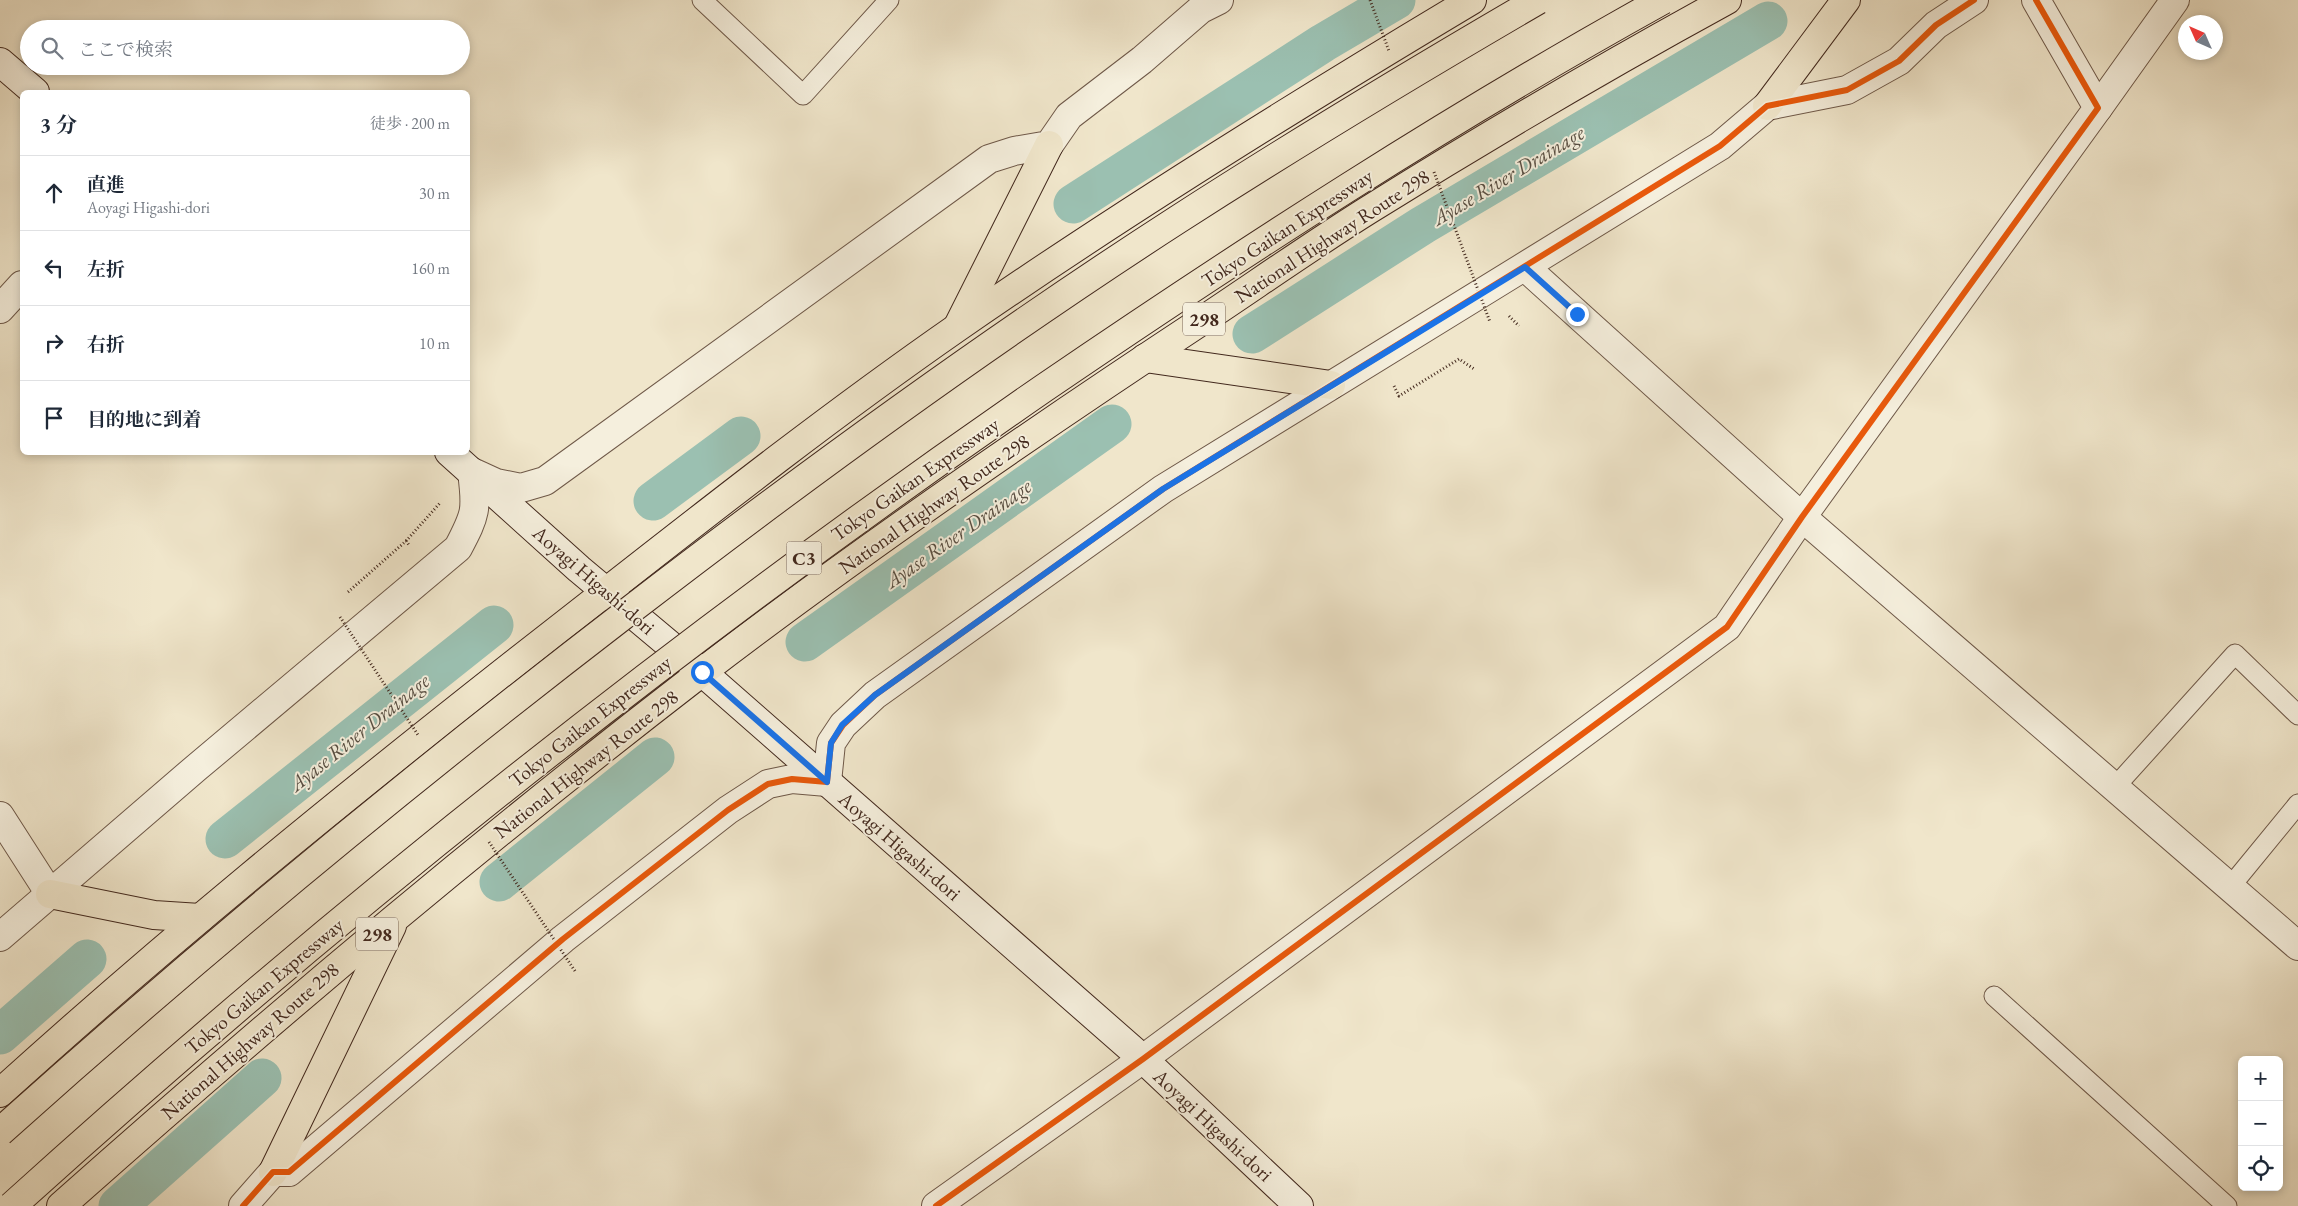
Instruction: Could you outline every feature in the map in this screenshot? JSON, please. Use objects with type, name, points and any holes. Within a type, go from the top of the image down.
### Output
[{"type":"highway","points":[[0,1093],[200,918],[378,772],[787,451],[957,328],[1128,213],[1323,89],[1472,0]]},
{"type":"highway","points":[[0,1132],[104,1039],[317,858],[498,712],[731,533],[956,368],[1176,221],[1405,78],[1538,0]]},
{"type":"highway","name":"Tokyo Gaikan Expressway","points":[[12,1206],[227,1016],[399,872],[583,724],[756,593],[925,470],[1250,250],[1433,135],[1663,0]]},
{"type":"highway","name":"National Highway Route 298","points":[[62,1206],[219,1066],[550,791],[702,672],[930,504],[1145,358],[1369,210],[1633,51],[1727,0]]},
{"type":"highway","points":[[1767,106],[1846,0]]},
{"type":"highway","points":[[957,328],[1049,145]]},
{"type":"highway","points":[[1145,358],[1331,385]]},
{"type":"highway","points":[[50,894],[154,916],[200,918]]},
{"type":"highway","points":[[273,1172],[396,918]]},
{"type":"street","points":[[243,1206],[273,1172],[289,1172],[564,939],[728,810],[768,784],[792,779],[827,782],[831,743],[842,725],[875,695],[1163,489],[1720,146],[1767,106],[1848,90],[1899,61],[1936,25],[1974,0]]},
{"type":"street","points":[[2036,0],[2098,108]]},
{"type":"street","points":[[936,1206],[1143,1059],[1727,627],[1802,517],[2176,0]]},
{"type":"street","points":[[472,472],[496,483],[521,488],[546,481],[989,159],[1014,151],[1049,145],[1069,116],[1142,60],[1206,3]]},
{"type":"street","points":[[0,62],[33,90]]},
{"type":"street","points":[[1525,267],[1802,517],[2298,946]]},
{"type":"street","points":[[0,309],[20,287]]},
{"type":"street","name":"Aoyagi Higashi-dori","points":[[452,455],[606,592],[702,672],[1143,1059],[1299,1206]]},
{"type":"street","points":[[0,938],[458,548],[471,526],[476,505],[472,472]]},
{"type":"street","points":[[0,816],[50,894]]},
{"type":"lane","points":[[702,0],[803,95],[889,0]]},
{"type":"lane","points":[[2115,787],[2235,654],[2298,715]]},
{"type":"lane","points":[[2230,887],[2298,804]]},
{"type":"lane","points":[[1994,996],[2228,1206]]},
{"type":"path","points":[[1399,396],[1459,359],[1474,369]]},
{"type":"path","points":[[406,541],[440,502]]},
{"type":"waterway","name":"Ayase River Drainage","points":[[1073,204],[1323,43],[1396,0]]},
{"type":"waterway","name":"Ayase River Drainage","points":[[1252,334],[1423,225],[1768,21]]},
{"type":"waterway","name":"Ayase River Drainage","points":[[805,642],[1112,424]]},
{"type":"waterway","name":"Ayase River Drainage","points":[[653,501],[741,436]]},
{"type":"waterway","name":"Ayase River Drainage","points":[[225,839],[494,625]]},
{"type":"waterway","name":"Ayase River Drainage","points":[[499,882],[655,757]]},
{"type":"waterway","name":"Ayase River Drainage","points":[[0,1035],[87,959]]},
{"type":"waterway","name":"Ayase River Drainage","points":[[118,1206],[262,1078]]},
{"type":"cycle path","points":[[243,1206],[273,1172],[289,1172],[563,939],[728,810],[768,784],[792,779],[827,782],[831,743],[843,725],[875,695],[1163,489],[1720,146],[1767,106],[1847,90],[1899,61],[1936,25],[1974,0]]},
{"type":"cycle path","points":[[936,1206],[1143,1059],[1727,627],[1802,517],[2098,108],[2036,0]]},
{"type":"route","points":[[702,672],[827,782],[831,743],[842,725],[875,695],[1163,489],[1294,407],[1525,267],[1577,314]]}]
